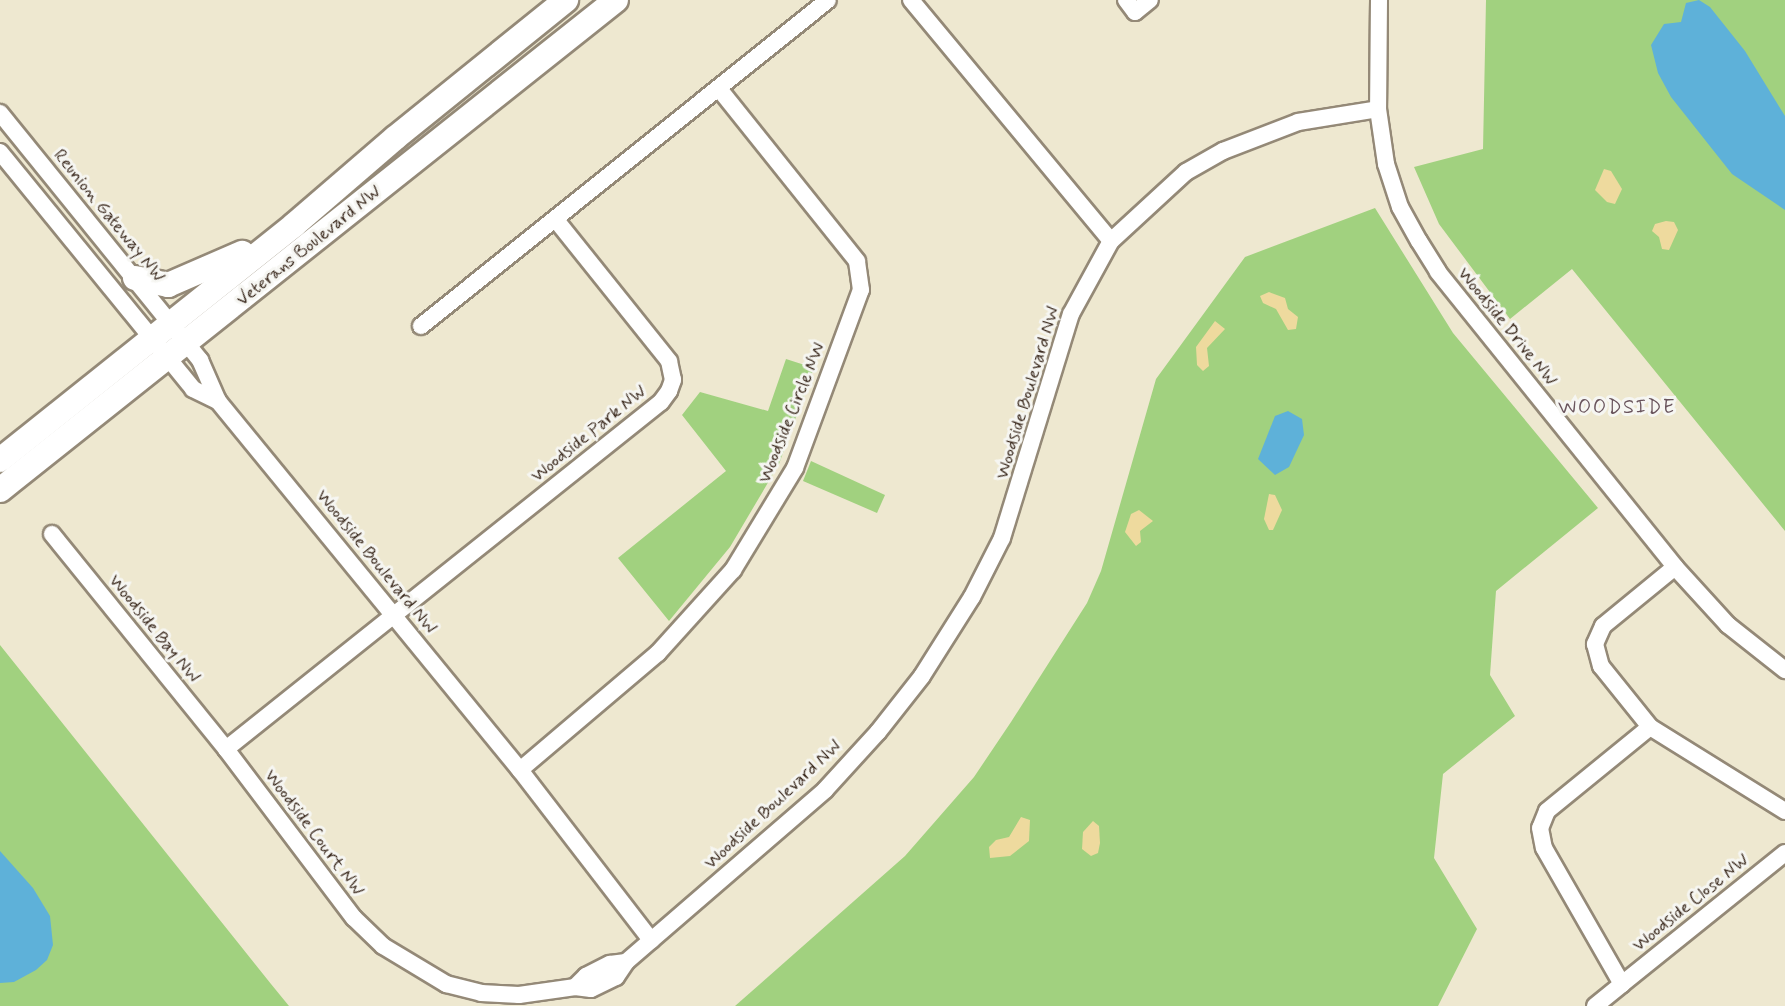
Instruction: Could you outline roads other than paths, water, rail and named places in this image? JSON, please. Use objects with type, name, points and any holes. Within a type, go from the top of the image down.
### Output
[{"type":"main road","name":"Veterans Boulevard NW","points":[[0,460],[294,225],[394,138],[566,0]]},
{"type":"main road","name":"Veterans Boulevard NW","points":[[0,490],[616,0]]},
{"type":"main road","points":[[135,278],[168,285],[183,281],[294,225]]},
{"type":"street","points":[[421,326],[828,0]]},
{"type":"street","points":[[911,0],[1111,241]]},
{"type":"street","points":[[1126,0],[1135,12],[1150,0]]},
{"type":"street","name":"Woodside Drive NW","points":[[1379,0],[1378,109],[1386,164],[1400,207],[1438,272],[1675,567],[1728,625],[1785,670]]},
{"type":"street","name":"Woodside Circle NW","points":[[520,770],[658,653],[733,570],[795,468],[861,290],[857,261],[719,89]]},
{"type":"street","name":"Woodside Boulevard NW","points":[[177,350],[210,377],[218,400],[520,770],[651,940],[825,790],[878,732],[922,676],[972,597],[1002,538],[1071,314],[1111,241],[1186,172],[1223,151],[1298,122],[1378,109]]},
{"type":"street","name":"Reunion Gateway NW","points":[[0,113],[135,278],[162,331],[177,350]]},
{"type":"street","name":"Reunion Gateway NW","points":[[0,152],[177,350]]},
{"type":"street","name":"Woodside Park NW","points":[[394,615],[661,402],[669,391],[673,380],[669,361],[556,220]]},
{"type":"street","name":"Woodside Boulevard NW","points":[[177,350],[193,389],[218,400]]},
{"type":"street","name":"Woodside Bay NW","points":[[52,534],[226,748]]},
{"type":"street","points":[[1675,567],[1603,626],[1595,644],[1601,666],[1650,727],[1785,811]]},
{"type":"street","points":[[226,748],[394,615]]},
{"type":"street","name":"Woodside Close NW","points":[[1622,984],[1544,848],[1540,828],[1547,811],[1650,727]]},
{"type":"street","name":"Woodside Court NW","points":[[226,748],[328,886],[383,946],[446,984],[481,993],[519,995],[574,987],[594,972],[626,962],[651,940]]},
{"type":"street","name":"Woodside Close NW","points":[[1595,1006],[1785,853]]},
{"type":"water","points":[[1699,0],[1710,7],[1745,51],[1785,116],[1785,210],[1732,174],[1671,97],[1658,73],[1651,45],[1664,24],[1681,22],[1686,3]]},
{"type":"water","points":[[1288,411],[1302,419],[1304,435],[1289,467],[1275,475],[1258,459],[1275,416]]},
{"type":"water","points":[[0,851],[33,888],[50,916],[53,945],[47,960],[36,970],[14,982],[0,983]]},
{"type":"district","name":"WOODSIDE","points":[[1617,407]]}]
